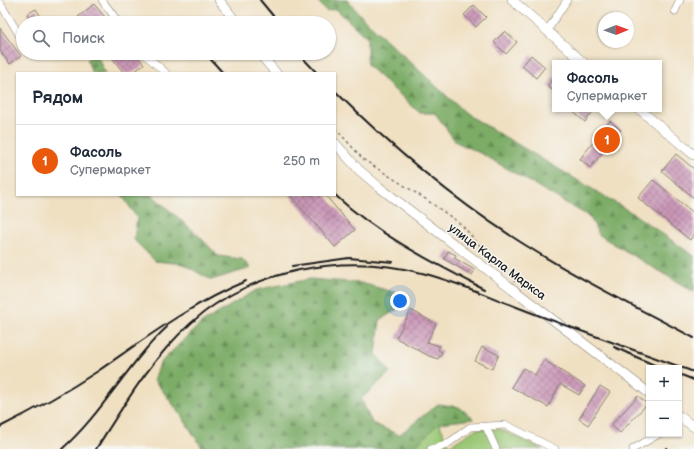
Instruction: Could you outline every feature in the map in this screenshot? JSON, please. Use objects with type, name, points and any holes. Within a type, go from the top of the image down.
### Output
[{"type":"main road","points":[[219,0],[232,16]]},
{"type":"main road","points":[[512,0],[581,60]]},
{"type":"main road","points":[[265,60],[275,72]]},
{"type":"main road","points":[[643,112],[694,155]]},
{"type":"main road","name":"улица Карла Маркса","points":[[336,144],[359,170],[379,187],[646,391]]},
{"type":"main road","points":[[682,421],[694,427]]},
{"type":"street","points":[[102,0],[114,16]]},
{"type":"street","points":[[547,31],[567,0]]},
{"type":"street","points":[[675,11],[680,0]]},
{"type":"street","points":[[0,3],[16,29]]},
{"type":"street","points":[[151,60],[165,72]]},
{"type":"street","points":[[431,449],[446,445],[470,426],[506,425],[555,449]]},
{"type":"street","points":[[487,429],[496,449]]},
{"type":"street","points":[[633,449],[654,437]]},
{"type":"path","points":[[336,129],[364,160],[427,200],[462,225],[488,255],[516,276],[516,279],[510,286]]},
{"type":"green space","points":[[317,0],[347,0],[364,19],[465,113],[634,214],[694,256],[694,292],[599,235],[590,217],[482,154],[456,142],[435,113],[420,113],[367,65],[367,38],[336,9],[326,11]]},
{"type":"green space","points":[[87,60],[99,60],[105,72],[92,72]]},
{"type":"green space","points":[[123,196],[153,196],[198,235],[218,256],[242,259],[251,268],[211,280],[183,264],[155,261],[134,240],[137,218]]},
{"type":"green space","points":[[310,279],[361,283],[401,294],[402,306],[380,320],[376,354],[390,372],[361,399],[372,423],[399,435],[438,404],[459,407],[474,419],[439,423],[413,449],[203,449],[179,412],[154,380],[160,363],[200,324],[256,290]]},
{"type":"green space","points":[[439,423],[449,446],[476,429],[499,429],[543,449],[413,449]]},
{"type":"building","points":[[94,4],[104,16],[79,16]]},
{"type":"building","points":[[474,5],[486,17],[476,27],[464,15]]},
{"type":"building","points":[[36,9],[40,16],[28,16],[27,14]]},
{"type":"building","points":[[0,28],[16,49],[16,60],[10,64],[0,51]]},
{"type":"building","points":[[505,31],[517,42],[506,54],[494,42]]},
{"type":"building","points":[[531,55],[545,67],[536,78],[522,66]]},
{"type":"building","points":[[114,60],[141,60],[144,64],[134,72],[123,72]]},
{"type":"building","points":[[552,80],[552,90],[547,86]]},
{"type":"building","points":[[573,112],[593,112],[585,122]]},
{"type":"building","points":[[610,121],[621,130],[590,168],[580,159]]},
{"type":"building","points":[[676,154],[694,169],[694,198],[662,171]]},
{"type":"building","points":[[653,180],[694,213],[694,234],[690,240],[638,198]]},
{"type":"building","points":[[291,196],[326,196],[355,230],[335,247]]},
{"type":"building","points":[[448,251],[456,255],[454,258],[475,270],[472,275],[444,259]]},
{"type":"building","points":[[411,310],[436,324],[427,342],[440,346],[438,350],[442,352],[438,359],[429,356],[396,338]]},
{"type":"building","points":[[482,347],[499,355],[492,369],[475,361]]},
{"type":"building","points":[[544,360],[585,386],[579,395],[560,384],[548,407],[511,387],[523,368],[535,375]]},
{"type":"building","points":[[600,386],[610,392],[588,425],[579,419]]},
{"type":"building","points":[[638,396],[646,403],[646,405],[620,433],[611,425]]},
{"type":"railway","points":[[260,0],[273,16]]},
{"type":"railway","points":[[211,60],[222,72]]},
{"type":"railway","points":[[305,60],[316,72]]},
{"type":"railway","points":[[336,92],[401,153],[472,209],[522,243],[564,268],[694,338]]},
{"type":"railway","points":[[336,196],[369,223],[406,247],[484,289]]},
{"type":"railway","points":[[292,266],[349,258],[393,262]]},
{"type":"railway","points":[[96,449],[139,383],[163,352],[190,324],[214,305],[241,290],[269,278],[299,270],[330,265],[361,264],[392,267],[422,273],[462,286],[694,372]]},
{"type":"railway","points":[[0,427],[74,386],[188,310],[246,281]]},
{"type":"railway","points":[[62,449],[103,405],[140,356],[167,327]]},
{"type":"railway","points":[[614,347],[654,365]]},
{"type":"railway","points":[[682,375],[694,380]]},
{"type":"place","name":"Фасоль","points":[[607,140]]}]
